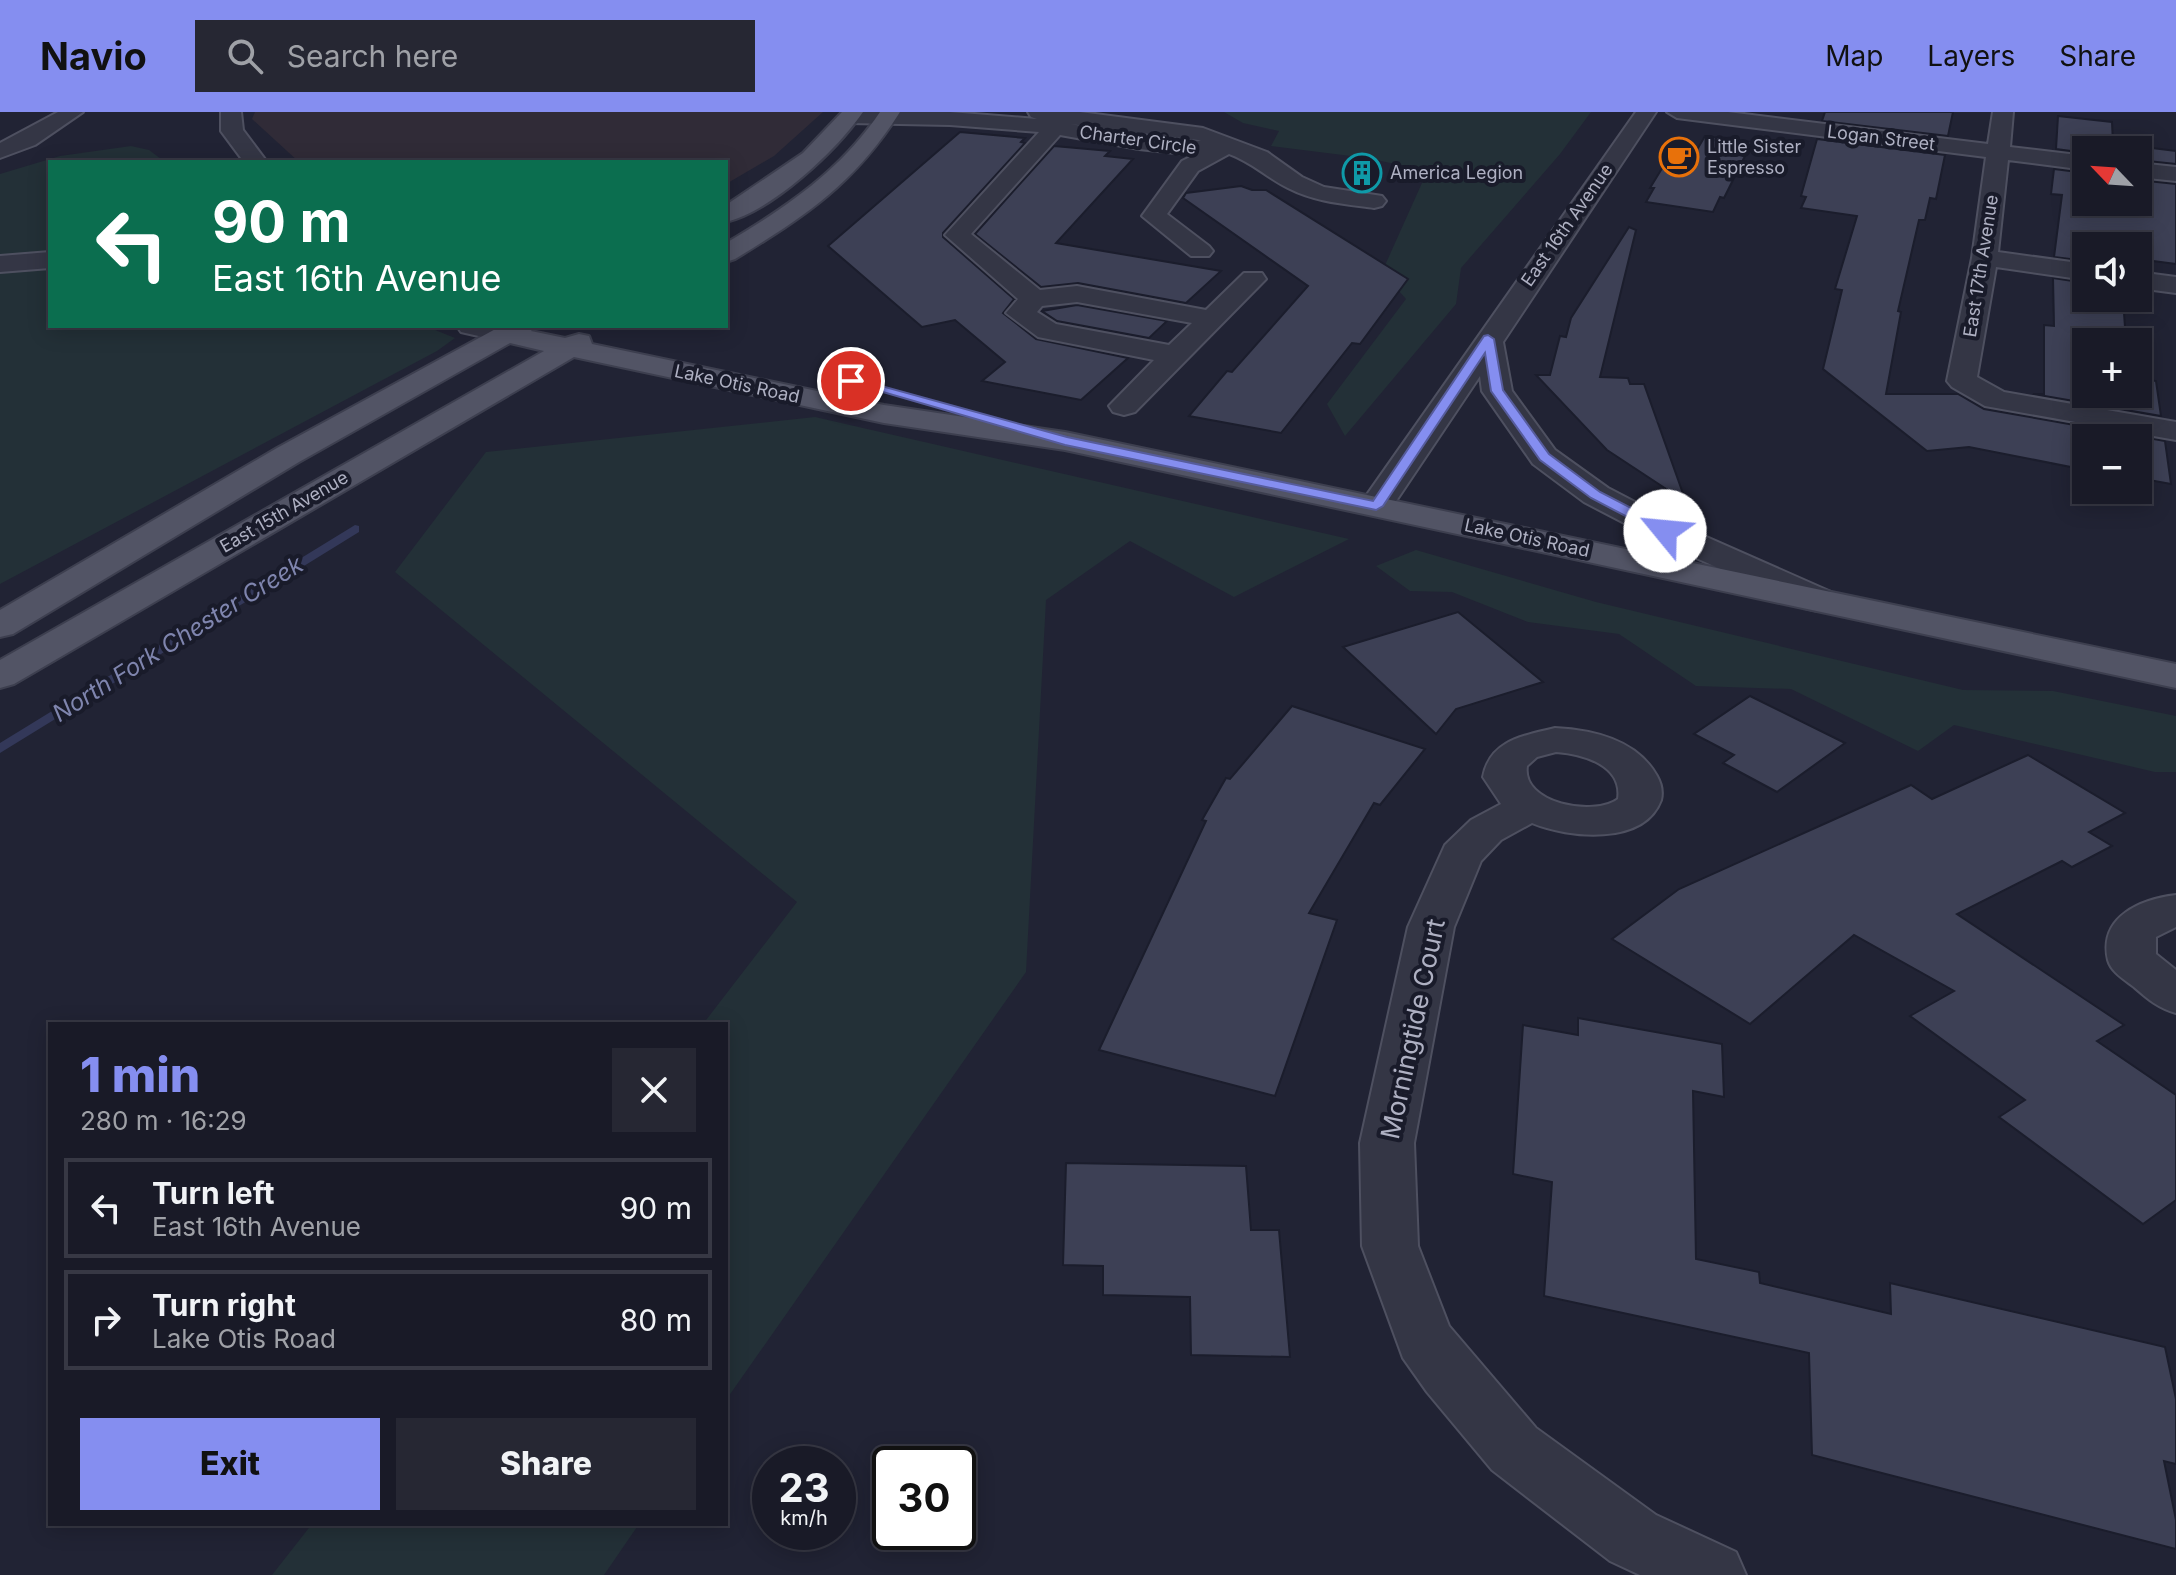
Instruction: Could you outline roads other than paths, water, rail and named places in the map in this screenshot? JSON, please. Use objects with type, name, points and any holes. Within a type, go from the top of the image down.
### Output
[{"type":"main road","points":[[728,253],[825,191],[865,149],[888,114]]},
{"type":"main road","points":[[728,214],[804,166],[828,144],[851,115]]},
{"type":"main road","points":[[0,626],[288,455],[513,330]]},
{"type":"main road","name":"Lake Otis Road","points":[[513,330],[588,332],[884,414],[1065,441],[2176,676]]},
{"type":"main road","name":"East 15th Avenue","points":[[0,676],[588,332]]},
{"type":"street","points":[[0,151],[27,140],[73,112]]},
{"type":"street","points":[[231,112],[232,131],[254,160]]},
{"type":"street","name":"Charter Circle","points":[[1031,112],[1060,122],[1172,147],[1204,149],[1227,146]]},
{"type":"street","name":"East 16th Avenue","points":[[1376,506],[1646,112]]},
{"type":"street","name":"Logan Street","points":[[1677,112],[2072,161]]},
{"type":"street","name":"East 17th Avenue","points":[[2003,112],[1985,258],[1962,381],[1996,400],[2176,431]]},
{"type":"street","name":"Charter Circle","points":[[851,115],[1060,122]]},
{"type":"street","points":[[1034,299],[957,235],[1060,122]]},
{"type":"street","points":[[1200,251],[1154,216],[1190,166],[1227,146],[1259,157],[1294,182],[1319,193],[1374,201]]},
{"type":"street","points":[[2152,171],[2176,174]]},
{"type":"street","points":[[1985,258],[2072,270]]},
{"type":"street","points":[[0,264],[48,260]]},
{"type":"street","points":[[1124,406],[1253,279]]},
{"type":"street","points":[[2152,282],[2176,285]]},
{"type":"street","points":[[1175,355],[1048,331],[1020,313],[1034,299],[1077,294],[1212,319]]},
{"type":"street","points":[[492,328],[513,330]]},
{"type":"street","points":[[1488,339],[1497,391],[1544,457],[1596,495],[1665,531],[1818,600]]},
{"type":"street","name":"Morningtide Court","points":[[1529,807],[1486,830],[1461,855],[1431,927],[1387,1143],[1390,1246],[1424,1340],[1448,1373],[1514,1449],[1633,1538],[1712,1575]]},
{"type":"street","points":[[2176,911],[2158,913],[2133,931],[2132,960],[2176,996]]},
{"type":"waterway","name":"North Fork Chester Creek","points":[[0,749],[355,529]]},
{"type":"place","name":"Little Sister Espresso","points":[[1679,157]]},
{"type":"place","name":"America Legion","points":[[1362,173]]}]
